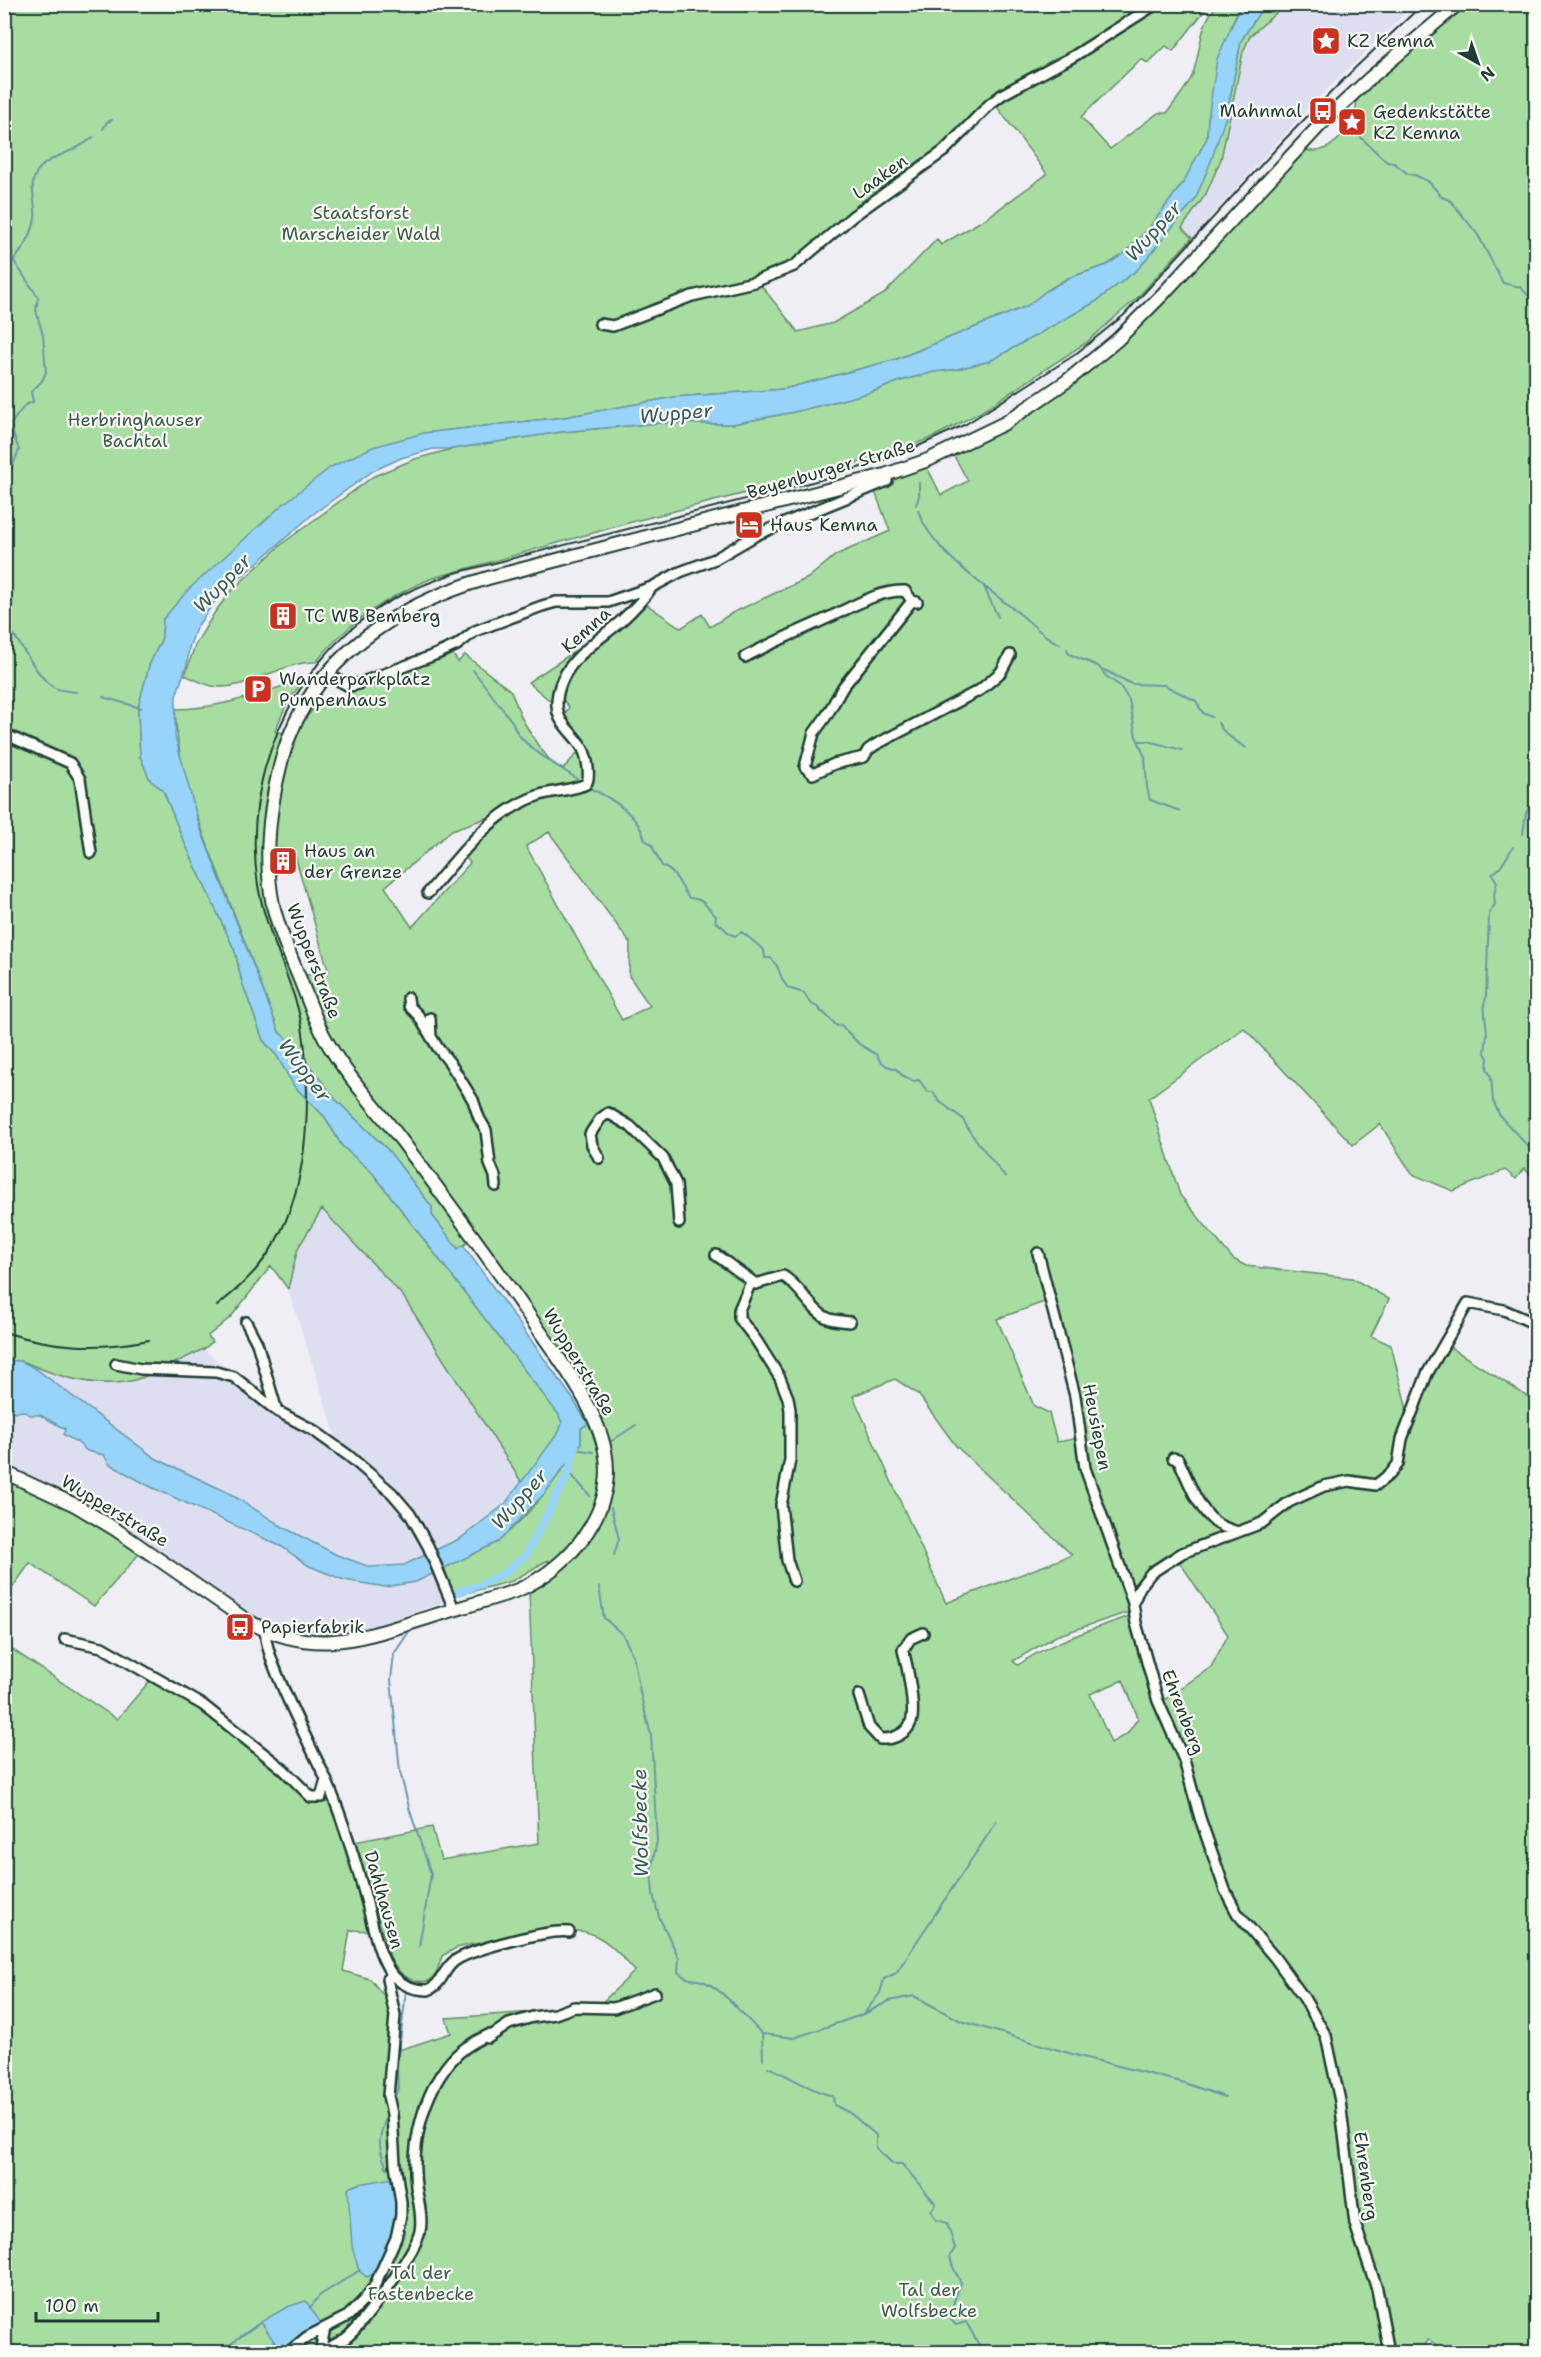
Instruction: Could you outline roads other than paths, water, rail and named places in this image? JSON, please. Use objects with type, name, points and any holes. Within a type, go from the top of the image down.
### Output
[{"type":"main road","name":"Beyenburger Straße","points":[[269,875],[271,815],[284,754],[298,716],[327,674],[347,653],[386,622],[414,605],[446,591],[488,578],[885,475],[928,460],[995,428],[1047,396],[1117,340],[1162,296],[1320,125],[1369,79],[1458,4]]},
{"type":"main road","name":"Wupperstraße","points":[[4,1472],[36,1486],[105,1523],[236,1614],[266,1631],[299,1641],[341,1641],[364,1637],[505,1594],[535,1582],[551,1572],[572,1553],[588,1529],[602,1498],[607,1468],[604,1446],[595,1421],[557,1355],[461,1218],[341,1062],[326,1039],[280,928],[269,875]]},
{"type":"street","name":"Laaken","points":[[600,324],[613,326],[692,296],[754,282],[794,266],[853,216],[944,151],[990,104],[1003,94],[1074,56],[1156,4]]},
{"type":"street","name":"Kemna","points":[[327,674],[349,686],[355,685],[437,654],[457,645],[475,631],[542,606],[556,602],[608,602],[652,587],[680,572],[715,559],[758,534],[886,481],[885,475]]},
{"type":"street","name":"Kemna","points":[[428,893],[469,845],[504,812],[537,796],[586,784],[589,776],[583,749],[569,734],[558,714],[557,698],[562,679],[574,661],[626,617],[652,587]]},
{"type":"street","points":[[745,657],[802,628],[872,597],[894,591],[905,591],[914,601],[843,687],[814,733],[805,767],[813,774],[834,764],[864,757],[875,745],[980,690],[1001,672],[1010,655]]},
{"type":"street","points":[[4,734],[59,757],[75,768],[80,779],[91,853]]},
{"type":"street","points":[[408,998],[409,1006],[418,1015],[473,1100],[479,1118],[485,1126],[490,1164],[496,1186]]},
{"type":"street","points":[[430,1018],[431,1037]]},
{"type":"street","points":[[599,1158],[592,1145],[590,1134],[600,1119],[608,1113],[630,1126],[663,1158],[676,1184],[679,1223]]},
{"type":"street","name":"Heusiepen","points":[[1038,1253],[1075,1396],[1085,1468],[1133,1603]]},
{"type":"street","points":[[716,1255],[756,1284],[783,1276],[793,1282],[818,1311],[829,1319],[850,1322]]},
{"type":"street","points":[[751,1282],[739,1310],[739,1318],[771,1362],[788,1398],[790,1460],[781,1505],[787,1560],[794,1581]]},
{"type":"street","points":[[1133,1603],[1140,1587],[1151,1573],[1182,1553],[1262,1523],[1289,1502],[1324,1485],[1349,1481],[1376,1485],[1392,1473],[1398,1464],[1402,1439],[1427,1374],[1468,1303],[1504,1310],[1536,1322]]},
{"type":"street","points":[[246,1322],[257,1343],[277,1411]]},
{"type":"street","points":[[116,1364],[141,1369],[216,1372],[234,1377],[277,1411],[314,1430],[393,1493],[410,1514],[428,1546],[454,1609]]},
{"type":"street","points":[[1173,1458],[1178,1459],[1192,1491],[1208,1514],[1217,1524],[1237,1532]]},
{"type":"street","name":"Ehrenberg","points":[[1133,1603],[1136,1623],[1158,1701],[1184,1760],[1200,1818],[1225,1890],[1238,1913],[1304,1998],[1326,2036],[1340,2101],[1355,2224],[1377,2289],[1389,2352]]},
{"type":"street","name":"Dahlhausen","points":[[266,1631],[267,1648],[326,1780],[352,1847],[389,1970],[411,1988],[428,1990],[440,1982],[449,1965],[468,1954],[530,1937],[569,1932]]},
{"type":"street","points":[[859,1695],[869,1727],[880,1739],[889,1740],[906,1730],[913,1714],[903,1650],[910,1639],[923,1633]]},
{"type":"street","points":[[65,1639],[102,1647],[203,1705],[284,1769],[311,1797],[321,1797],[326,1780]]},
{"type":"street","points":[[289,2352],[307,2337],[348,2316],[374,2287],[392,2249],[399,2227],[401,2215],[399,2184],[388,2096],[395,2015],[387,1979]]},
{"type":"street","points":[[320,2352],[345,2339],[362,2322],[385,2291],[420,2232],[416,2169],[421,2120],[429,2098],[451,2061],[465,2048],[488,2035],[490,2037],[509,2024],[555,2014],[574,2007],[614,2008],[655,1993]]},
{"type":"street","points":[[320,2352],[325,2328]]},
{"type":"water","name":"Wupper","points":[[1241,5],[1264,5],[1241,41],[1227,113],[1195,200],[1138,269],[1095,302],[990,361],[934,372],[900,381],[872,392],[794,412],[732,424],[659,423],[561,432],[452,449],[433,449],[401,458],[373,471],[313,514],[218,597],[196,628],[176,696],[175,736],[199,825],[279,1032],[296,1048],[335,1099],[388,1150],[432,1207],[432,1215],[458,1249],[463,1245],[573,1399],[588,1424],[581,1428],[581,1444],[545,1493],[498,1542],[416,1582],[385,1587],[344,1580],[309,1566],[282,1547],[149,1486],[109,1464],[104,1455],[87,1451],[64,1435],[65,1429],[40,1415],[29,1415],[24,1411],[15,1412],[5,1405],[4,1360],[21,1361],[36,1369],[155,1458],[229,1493],[283,1527],[337,1555],[370,1567],[404,1565],[461,1538],[505,1504],[559,1432],[562,1423],[559,1415],[372,1172],[342,1146],[325,1117],[294,1086],[277,1056],[263,1040],[242,982],[235,951],[182,837],[163,790],[150,780],[140,756],[138,708],[149,666],[162,638],[163,619],[190,588],[281,506],[331,467],[373,447],[424,433],[565,417],[675,397],[784,389],[897,359],[1027,306],[1046,291],[1069,278],[1107,265],[1125,253],[1149,228],[1183,183],[1207,138],[1217,59]]},
{"type":"water","points":[[393,2178],[397,2204],[394,2245],[373,2274],[367,2277],[359,2271],[352,2246],[348,2188]]},
{"type":"water","points":[[306,2301],[324,2328],[288,2352],[281,2352],[261,2322],[287,2307]]},
{"type":"waterway","points":[[103,129],[107,122],[112,120]]},
{"type":"waterway","points":[[1357,134],[1387,162],[1394,163],[1408,174],[1429,182],[1442,197],[1451,201],[1478,235],[1503,283],[1520,287],[1536,303]]},
{"type":"waterway","points":[[14,260],[28,240],[34,224],[33,186],[36,174],[45,163],[93,137]]},
{"type":"waterway","points":[[4,246],[38,297],[36,311],[43,335],[46,372],[42,381],[31,392],[33,402],[25,405],[10,425],[19,450],[4,486]]},
{"type":"waterway","points":[[916,505],[919,483]]},
{"type":"waterway","points":[[918,510],[925,525],[947,554],[1044,634],[1060,644]]},
{"type":"waterway","points":[[984,587],[998,617]]},
{"type":"waterway","points":[[4,621],[47,682],[53,687],[76,692]]},
{"type":"waterway","points":[[1067,649],[1069,654],[1098,666],[1106,676],[1120,686],[1129,700],[1136,736],[1145,757],[1150,800],[1180,811]]},
{"type":"waterway","points":[[473,670],[523,740],[542,756],[581,782]]},
{"type":"waterway","points":[[1104,670],[1132,684],[1164,685],[1196,701],[1203,713],[1212,717]]},
{"type":"waterway","points":[[103,697],[141,708]]},
{"type":"waterway","points":[[1218,723],[1227,734],[1246,748]]},
{"type":"waterway","points":[[1139,741],[1148,741],[1182,750]]},
{"type":"waterway","points":[[587,787],[614,801],[630,814],[645,840],[651,844],[662,866],[675,876],[689,898],[705,904],[716,916],[715,922],[729,933],[735,936],[742,932],[764,950],[765,958],[771,958],[788,988],[804,993],[810,1003],[819,1008],[837,1026],[841,1025],[859,1044],[877,1055],[880,1061],[913,1081],[919,1080],[928,1092],[934,1092],[940,1102],[962,1118],[1005,1177]]},
{"type":"waterway","points":[[1523,834],[1526,813],[1536,795]]},
{"type":"waterway","points":[[1513,847],[1500,868],[1492,874],[1497,882],[1494,895],[1495,904],[1489,914],[1484,1004],[1487,1034],[1485,1053],[1488,1058],[1487,1068],[1491,1077],[1493,1101],[1500,1116],[1536,1155]]},
{"type":"waterway","points":[[610,1442],[636,1425]]},
{"type":"waterway","points":[[454,1593],[480,1585],[506,1572],[526,1555],[569,1472],[576,1443]]},
{"type":"waterway","points":[[575,1449],[593,1452]]},
{"type":"waterway","points":[[569,1472],[590,1496]]},
{"type":"waterway","points":[[611,1508],[619,1539],[614,1555]]},
{"type":"waterway","name":"Wolfsbecke","points":[[599,1587],[604,1618],[623,1635],[633,1656],[651,1735],[657,1841],[651,1870],[653,1894],[659,1917],[679,1958],[678,1972],[686,1978],[700,1980],[714,1987],[736,2007],[762,2034],[763,2059]]},
{"type":"waterway","points":[[408,1633],[394,1654],[391,1680],[400,1772],[431,1874],[419,1947]]},
{"type":"waterway","points":[[866,2011],[880,1993],[884,1979],[896,1973],[997,1821]]},
{"type":"waterway","points":[[393,2103],[398,2088],[397,2068],[406,1991]]},
{"type":"waterway","points":[[763,2034],[794,2038],[864,2014],[889,2001],[914,1996],[961,2021],[1079,2056],[1181,2082],[1225,2097]]},
{"type":"waterway","name":"Wolfsbecke","points":[[768,2067],[816,2091],[833,2096],[834,2105],[850,2113],[876,2135],[876,2148],[893,2164],[902,2164],[936,2204],[931,2211],[936,2220],[947,2223],[955,2248],[950,2256],[952,2265],[961,2283],[954,2301],[951,2320],[956,2325],[966,2322],[983,2352]]},
{"type":"waterway","points":[[387,2114],[380,2146],[387,2168]]},
{"type":"waterway","points":[[310,2308],[319,2296],[360,2270]]},
{"type":"waterway","points":[[209,2352],[229,2345],[261,2322]]},
{"type":"railway","points":[[217,1306],[244,1282],[275,1242],[295,1196],[301,1171],[307,1095],[303,1031],[293,993],[261,901],[255,845],[257,806],[265,767],[278,730],[297,695],[319,662],[346,633],[386,603],[455,573],[820,480],[899,455],[966,424],[1073,356],[1124,315],[1285,139],[1356,67],[1423,4]]},
{"type":"railway","points":[[4,1332],[76,1346],[112,1345],[149,1340]]},
{"type":"place","name":"KZ Kemna","points":[[1326,41]]},
{"type":"place","name":"Mahnmal","points":[[1323,111]]},
{"type":"place","name":"Gedenkstätte KZ Kemna","points":[[1352,122]]},
{"type":"place","name":"Haus Kemna","points":[[749,525]]},
{"type":"place","name":"TC WB Bemberg","points":[[283,616]]},
{"type":"place","name":"Wanderparkplatz Pumpenhaus","points":[[258,689]]},
{"type":"place","name":"Haus an der Grenze","points":[[283,861]]},
{"type":"place","name":"Papierfabrik","points":[[240,1627]]},
{"type":"park label","name":"Staatsforst Marscheider Wald","points":[[361,223]]},
{"type":"park label","name":"Herbringhauser Bachtal","points":[[135,430]]},
{"type":"park label","name":"Tal der Fastenbecke","points":[[421,2283]]},
{"type":"park label","name":"Tal der Wolfsbecke","points":[[929,2300]]}]
